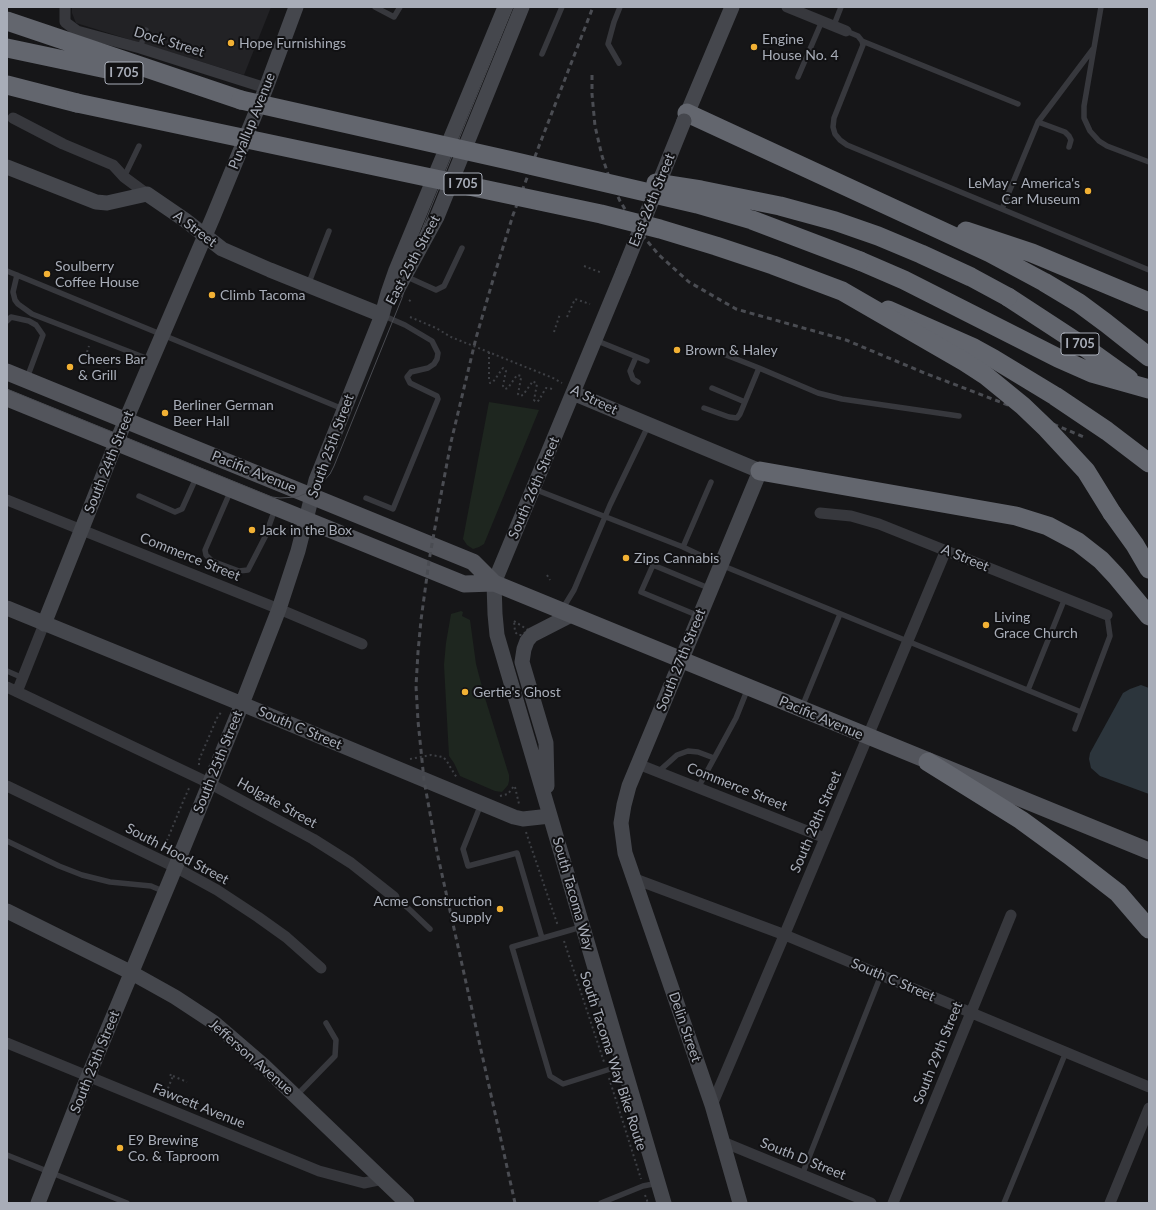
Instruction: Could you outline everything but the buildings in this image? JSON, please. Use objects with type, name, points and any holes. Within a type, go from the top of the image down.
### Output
[{"type":"highway","points":[[7,21],[241,100]]},
{"type":"highway","name":"I 705","points":[[7,48],[508,160],[732,196],[803,212],[878,236],[971,277],[1008,297],[1083,346],[1149,394]]},
{"type":"highway","name":"I 705","points":[[7,85],[77,103],[601,214],[660,229],[716,246],[773,265],[842,291]]},
{"type":"highway","points":[[7,93],[77,103]]},
{"type":"highway","points":[[685,117],[870,198],[990,253],[1079,303],[1149,357]]},
{"type":"highway","points":[[508,160],[697,204],[752,220],[804,239],[904,280],[1058,358],[1092,373],[1149,389]]},
{"type":"highway","points":[[870,198],[1032,253],[1149,302]]},
{"type":"highway","points":[[842,291],[914,321],[987,355],[1055,396],[1149,463]]},
{"type":"highway","points":[[842,291],[965,362],[985,375],[1023,406],[1052,433],[1086,472],[1149,568]]},
{"type":"highway","points":[[760,471],[1016,516],[1048,526],[1073,539],[1101,560],[1149,616]]},
{"type":"highway","points":[[928,762],[1021,820],[1069,855],[1118,893],[1149,929]]},
{"type":"main road","name":"Pacific Avenue","points":[[7,372],[473,562],[494,583],[928,762],[1149,851]]},
{"type":"main road","name":"Pacific Avenue","points":[[7,398],[464,584],[494,583]]},
{"type":"street","name":"Dock Street","points":[[65,7],[65,22],[77,31],[140,48],[266,88]]},
{"type":"street","name":"Puyallup Avenue","points":[[204,235],[266,88],[296,7]]},
{"type":"street","name":"East 25th Street","points":[[382,315],[396,270],[505,7]]},
{"type":"street","name":"East 25th Street","points":[[382,315],[437,217],[522,7]]},
{"type":"street","name":"East 26th Street","points":[[573,393],[685,117],[732,7]]},
{"type":"street","points":[[788,7],[846,31]]},
{"type":"street","points":[[12,118],[63,144],[113,165],[124,178],[147,194]]},
{"type":"street","points":[[7,167],[96,202],[107,203],[147,194]]},
{"type":"street","name":"A Street","points":[[147,194],[222,249],[382,315]]},
{"type":"street","name":"South 24th Street","points":[[17,692],[125,420],[204,235]]},
{"type":"street","name":"South 25th Street","points":[[38,1203],[88,1076],[176,867],[279,609],[300,546],[316,480],[382,315]]},
{"type":"street","name":"A Street","points":[[573,393],[760,471]]},
{"type":"street","name":"South 26th Street","points":[[494,583],[573,393]]},
{"type":"street","name":"South 27th Street","points":[[625,853],[621,823],[629,786],[760,471]]},
{"type":"street","name":"Commerce Street","points":[[7,500],[279,609],[362,644]]},
{"type":"street","name":"A Street","points":[[820,513],[851,516],[879,524],[1107,615]]},
{"type":"street","name":"South 28th Street","points":[[712,1105],[946,550]]},
{"type":"street","name":"South Tacoma Way","points":[[494,583],[497,635],[664,1203]]},
{"type":"street","name":"South C Street","points":[[7,608],[514,817],[523,819],[549,812]]},
{"type":"street","points":[[549,812],[546,743],[522,662],[524,649],[532,635],[567,613]]},
{"type":"street","name":"Holgate Street","points":[[7,687],[209,782],[313,839],[350,863],[394,897]]},
{"type":"street","name":"Commerce Street","points":[[638,764],[825,838]]},
{"type":"street","name":"South Hood Street","points":[[7,786],[176,867],[217,890],[286,937],[321,968]]},
{"type":"street","name":"Delin Street","points":[[625,853],[712,1105],[740,1203]]},
{"type":"street","name":"South C Street","points":[[635,879],[784,935],[1149,1087]]},
{"type":"street","name":"Jefferson Avenue","points":[[7,911],[132,972],[175,997],[213,1022],[238,1042],[296,1096],[407,1203]]},
{"type":"street","name":"South 29th Street","points":[[893,1203],[1010,916]]},
{"type":"street","name":"Fawcett Avenue","points":[[7,1043],[319,1171],[364,1183],[383,1179]]},
{"type":"street","points":[[1110,1203],[1149,1108]]},
{"type":"street","name":"South D Street","points":[[723,1142],[871,1203]]},
{"type":"lane","points":[[375,7],[394,17],[400,7]]},
{"type":"lane","points":[[542,54],[562,7]]},
{"type":"lane","points":[[620,7],[608,44],[620,63]]},
{"type":"lane","points":[[834,26],[841,7]]},
{"type":"lane","points":[[1101,7],[1084,106],[1084,118],[1090,131],[1099,141],[1107,146],[1149,162]]},
{"type":"lane","points":[[798,77],[822,21]]},
{"type":"lane","points":[[140,48],[146,30]]},
{"type":"lane","points":[[846,31],[858,36],[862,41],[1018,104]]},
{"type":"lane","points":[[862,41],[863,45],[834,118],[835,134],[840,140],[847,145],[1149,270]]},
{"type":"lane","points":[[1002,209],[1038,122],[1094,48]]},
{"type":"lane","points":[[1038,122],[1065,132],[1071,140],[1069,147]]},
{"type":"lane","points":[[124,178],[139,146]]},
{"type":"lane","points":[[308,285],[329,232]]},
{"type":"lane","points":[[405,276],[436,290],[444,286],[462,248]]},
{"type":"lane","points":[[7,271],[344,409]]},
{"type":"lane","points":[[18,275],[13,292],[15,300],[32,314],[151,360]]},
{"type":"lane","points":[[29,321],[32,314]]},
{"type":"lane","points":[[366,498],[393,509],[438,399],[438,396],[410,384],[407,377],[410,372],[428,368],[434,364],[438,353],[432,341],[382,315]]},
{"type":"lane","points":[[7,321],[11,317],[29,321],[36,325],[43,335],[26,380]]},
{"type":"lane","points":[[595,340],[647,361]]},
{"type":"lane","points":[[721,353],[818,393],[836,398],[881,406],[919,409],[959,416]]},
{"type":"lane","points":[[636,356],[630,371],[632,379],[638,382]]},
{"type":"lane","points":[[704,408],[728,417],[737,418],[759,368]]},
{"type":"lane","points":[[712,388],[745,402]]},
{"type":"lane","points":[[567,613],[574,590],[605,516],[648,425]]},
{"type":"lane","points":[[139,496],[175,512],[182,510],[197,476]]},
{"type":"lane","points":[[683,547],[711,482]]},
{"type":"lane","points":[[533,489],[683,547],[721,565],[1082,712]]},
{"type":"lane","points":[[232,490],[205,550],[206,555],[212,561],[239,571],[248,570],[265,537],[276,507]]},
{"type":"lane","points":[[700,616],[641,592],[653,565],[711,589]]},
{"type":"lane","points":[[1028,690],[1065,598]]},
{"type":"lane","points":[[801,709],[840,614]]},
{"type":"lane","points":[[1075,729],[1110,636],[1107,615]]},
{"type":"lane","points":[[7,672],[23,678]]},
{"type":"lane","points":[[698,788],[736,718],[749,688]]},
{"type":"lane","points":[[657,772],[677,755],[688,751],[698,752],[714,758]]},
{"type":"lane","points":[[482,803],[463,849],[468,866],[517,853],[542,938]]},
{"type":"lane","points":[[7,841],[60,866],[82,874],[110,882],[151,886],[165,892]]},
{"type":"lane","name":"Holgate Street","points":[[394,897],[430,929]]},
{"type":"lane","points":[[583,926],[512,947],[519,974],[550,1076],[563,1084],[624,1065]]},
{"type":"lane","points":[[802,1175],[881,975]]},
{"type":"lane","points":[[296,1096],[335,1056],[336,1040],[326,1023]]},
{"type":"lane","points":[[1004,1203],[1066,1052]]},
{"type":"lane","points":[[7,1155],[127,1203]]},
{"type":"lane","points":[[601,1203],[643,1186],[658,1182]]},
{"type":"path","points":[[584,266],[602,274]]},
{"type":"path","points":[[567,317],[575,299],[590,304]]},
{"type":"path","points":[[408,300],[413,303]]},
{"type":"path","points":[[554,332],[560,314]]},
{"type":"path","name":"A Street","points":[[409,316],[436,328],[451,337],[557,380],[573,393]]},
{"type":"path","points":[[489,352],[490,383],[493,382],[503,368],[506,371],[503,386],[505,389],[508,388],[517,376],[520,376],[521,378],[518,394],[520,396],[524,394],[533,381],[537,384],[534,400],[537,402],[546,388],[553,389]]},
{"type":"path","points":[[546,575],[550,580]]},
{"type":"path","points":[[514,621],[528,630]]},
{"type":"path","points":[[199,765],[199,760],[217,718],[221,714]]},
{"type":"path","points":[[411,759],[431,755],[442,757],[446,760],[458,779]]},
{"type":"path","points":[[497,796],[508,794],[514,786]]},
{"type":"path","points":[[159,859],[184,797],[189,790]]},
{"type":"path","name":"South Tacoma Way Bike Route","points":[[527,835],[607,1070],[648,1203]]},
{"type":"path","points":[[168,1074],[187,1082]]},
{"type":"path","points":[[166,1093],[173,1076]]},
{"type":"shaded area","points":[[72,7],[271,7],[244,75],[76,23],[72,13]]},
{"type":"shaded area","points":[[489,402],[539,410],[484,544],[473,549],[467,545],[463,539]]},
{"type":"shaded area","points":[[461,611],[463,612],[462,616],[470,620],[476,664],[509,775],[508,785],[502,792],[495,791],[460,776],[449,756],[444,665],[451,614]]},
{"type":"shaded area","points":[[1141,685],[1149,688],[1149,794],[1100,776],[1091,768],[1089,759],[1090,753],[1123,693]]},
{"type":"tram line","points":[[7,389],[272,497],[297,497],[312,491],[319,486],[330,474],[334,466],[402,298],[423,227],[513,7]]},
{"type":"railway","points":[[515,1203],[437,852],[424,780],[416,686],[418,652],[429,561],[439,505],[451,442],[476,338],[513,215],[593,7]]},
{"type":"railway","points":[[592,75],[595,126],[602,156],[610,180],[620,201],[637,229],[659,255],[689,282],[736,309],[846,340],[1084,437]]},
{"type":"place","name":"Hope Furnishings","points":[[231,43]]},
{"type":"place","name":"Engine House No. 4","points":[[754,47]]},
{"type":"place","name":"LeMay - America's Car Museum","points":[[1088,191]]},
{"type":"place","name":"Soulberry Coffee House","points":[[47,274]]},
{"type":"place","name":"Climb Tacoma","points":[[212,295]]},
{"type":"place","name":"Brown & Haley","points":[[677,350]]},
{"type":"place","name":"Cheers Bar & Grill","points":[[70,367]]},
{"type":"place","name":"Berliner German Beer Hall","points":[[165,413]]},
{"type":"place","name":"Jack in the Box","points":[[252,530]]},
{"type":"place","name":"Zips Cannabis","points":[[626,558]]},
{"type":"place","name":"Living Grace Church","points":[[986,625]]},
{"type":"place","name":"Gertie's Ghost","points":[[465,692]]},
{"type":"place","name":"Acme Construction Supply","points":[[500,909]]},
{"type":"place","name":"E9 Brewing Co. & Taproom","points":[[120,1148]]}]
